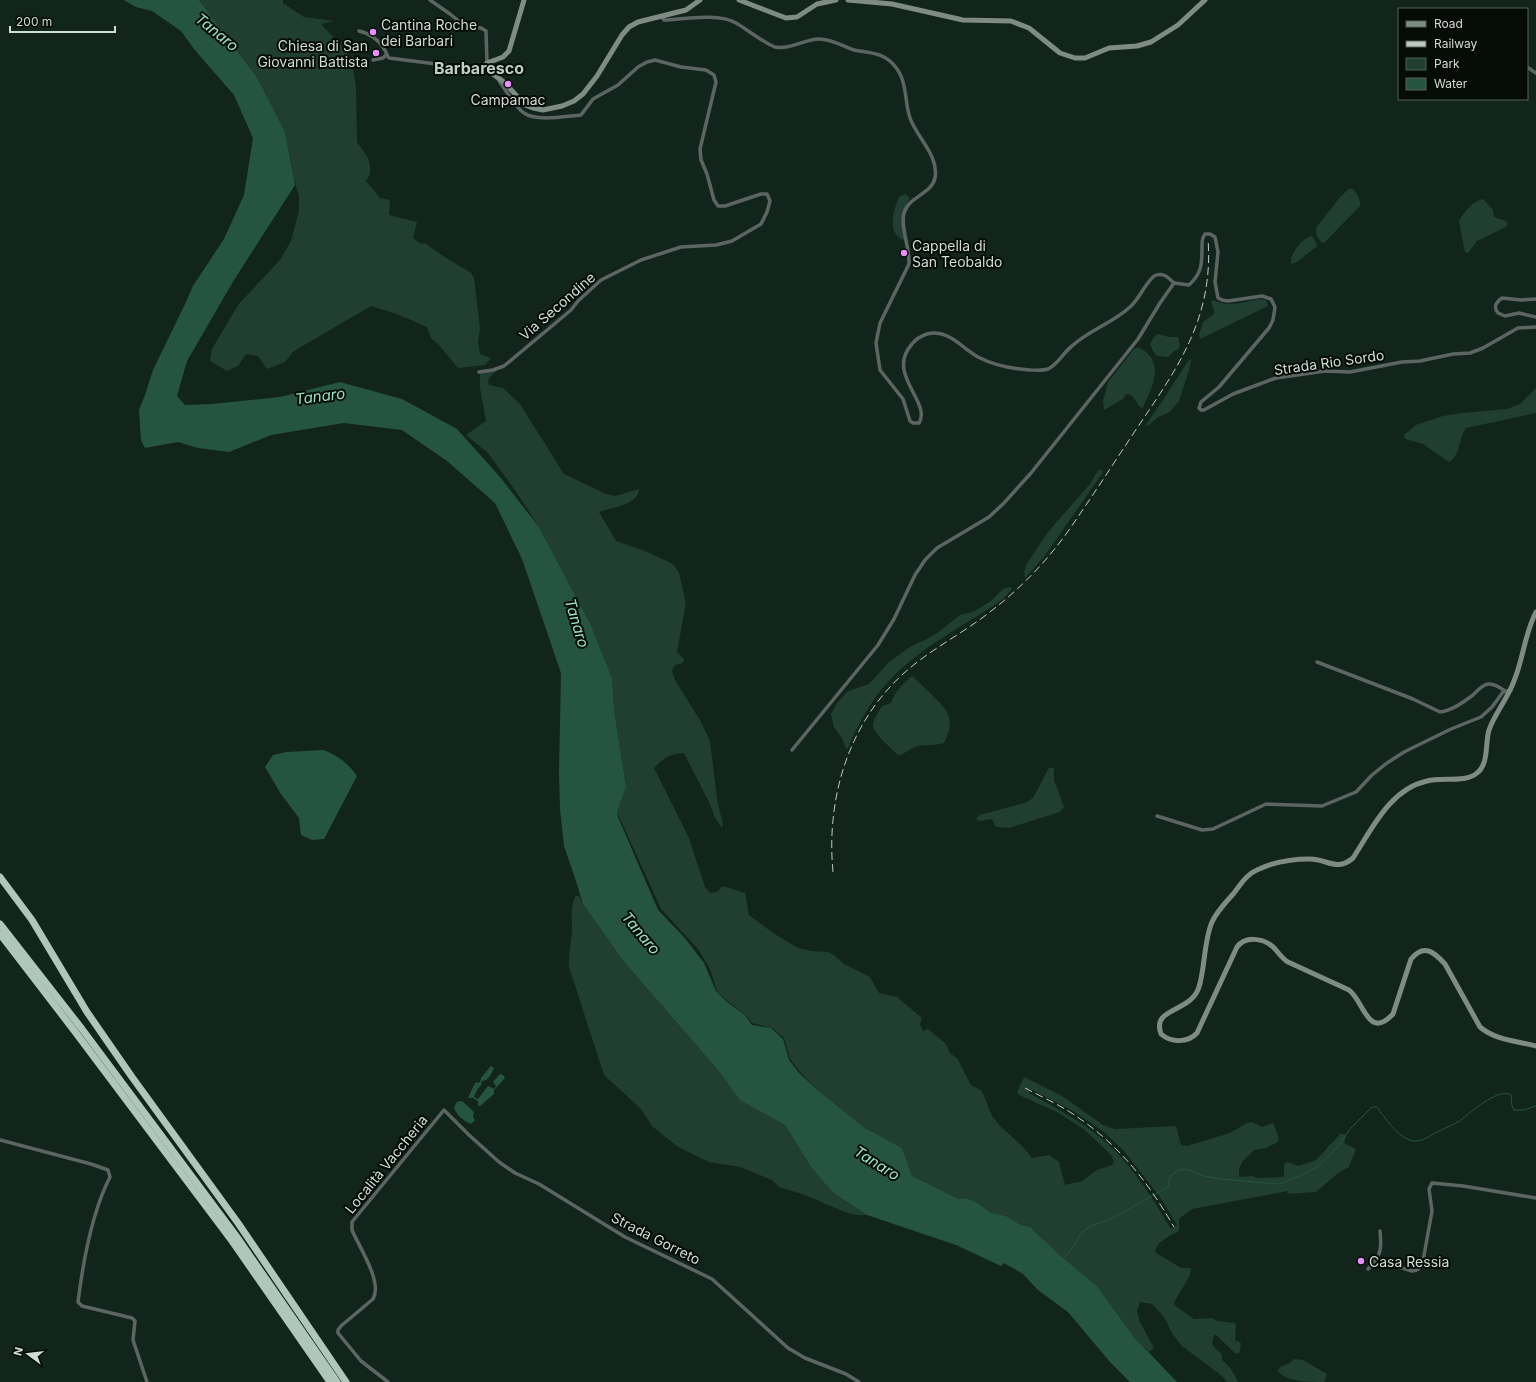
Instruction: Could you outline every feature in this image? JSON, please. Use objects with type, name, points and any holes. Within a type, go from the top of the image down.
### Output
[{"type":"highway","points":[[0,877],[32,920],[87,1012],[132,1077],[238,1223],[346,1382]]},
{"type":"highway","points":[[0,924],[86,1035],[237,1237],[337,1382]]},
{"type":"highway","points":[[0,934],[232,1240],[330,1382]]},
{"type":"main road","points":[[524,0],[509,51],[503,57],[486,66],[486,70],[496,75],[525,105],[543,110],[574,101],[583,94],[597,76],[622,35],[629,27],[638,22],[686,10],[700,0]]},
{"type":"main road","points":[[739,0],[786,18],[797,17],[818,4],[836,0]]},
{"type":"main road","points":[[848,0],[892,4],[963,20],[1012,21],[1029,28],[1060,53],[1075,58],[1085,58],[1109,48],[1136,46],[1151,42],[1178,25],[1204,0]]},
{"type":"main road","points":[[1536,612],[1508,691],[1488,732],[1482,768],[1477,774],[1468,777],[1427,780],[1411,786],[1388,806],[1353,858],[1348,863],[1340,865],[1313,859],[1298,859],[1266,866],[1256,870],[1248,876],[1216,915],[1212,923],[1201,977],[1195,997],[1188,1004],[1164,1015],[1159,1026],[1161,1034],[1169,1039],[1182,1041],[1193,1037],[1197,1033],[1237,947],[1243,940],[1252,939],[1270,944],[1288,962],[1349,990],[1356,996],[1368,1019],[1374,1023],[1381,1023],[1393,1014],[1411,959],[1416,952],[1421,950],[1430,951],[1437,955],[1445,964],[1480,1027],[1487,1033],[1497,1037],[1536,1046]]},
{"type":"street","points":[[372,60],[386,56],[389,58],[416,62],[476,69],[486,66],[486,31],[481,28],[465,26],[430,0]]},
{"type":"street","points":[[661,16],[664,20],[717,18],[734,22],[774,47],[784,47],[820,39],[855,50],[883,56],[896,65],[901,76],[910,118],[916,133],[935,163],[935,178],[933,183],[928,190],[914,198],[908,204],[903,214],[910,255],[909,264],[880,323],[876,343],[880,370],[903,399],[910,421],[913,423],[919,422],[922,416],[903,370],[903,363],[905,354],[911,345],[921,336],[936,333],[944,334],[958,342],[978,357],[986,360],[1028,370],[1048,369],[1056,363],[1073,344],[1131,307],[1154,276],[1158,274],[1164,275],[1174,283],[1138,339],[1031,473],[1004,503],[989,517],[937,548],[924,560],[915,575],[894,619],[878,645],[792,750]]},
{"type":"street","points":[[360,31],[372,36],[385,49],[386,56]]},
{"type":"street","name":"Via Secondine","points":[[480,372],[493,370],[504,366],[572,310],[578,301],[601,280],[641,260],[681,247],[716,246],[732,241],[761,224],[767,212],[770,201],[767,194],[761,194],[725,206],[718,206],[714,200],[700,155],[701,140],[716,82],[714,75],[709,71],[681,67],[655,60],[647,62],[638,66],[618,85],[593,99],[581,115],[540,118],[524,113],[496,75]]},
{"type":"street","name":"Strada Rio Sordo","points":[[1174,283],[1189,285],[1196,278],[1202,266],[1202,238],[1205,234],[1210,234],[1215,237],[1218,252],[1215,282],[1218,298],[1228,301],[1262,296],[1270,299],[1275,307],[1273,320],[1269,328],[1219,387],[1201,402],[1199,408],[1201,410],[1204,410],[1233,394],[1276,378],[1325,371],[1350,372],[1402,362],[1420,361],[1441,356],[1470,353],[1483,348],[1518,328],[1536,327]]},
{"type":"street","points":[[1536,299],[1521,300],[1502,298],[1496,303],[1495,307],[1498,314],[1506,316],[1519,313],[1536,317]]},
{"type":"street","points":[[1157,816],[1202,830],[1213,829],[1271,803],[1322,806],[1356,792],[1372,775],[1404,752],[1451,729],[1481,717],[1508,691],[1489,684],[1461,703],[1445,712],[1440,712],[1413,699],[1317,662]]},
{"type":"street","name":"Località Vaccheria","points":[[388,1382],[361,1361],[338,1333],[341,1326],[373,1299],[376,1294],[376,1282],[352,1230],[352,1222],[444,1110]]},
{"type":"street","name":"Strada Gorreto","points":[[444,1110],[499,1162],[515,1173],[539,1184],[625,1237],[712,1279],[788,1348],[805,1358],[846,1374],[859,1382]]},
{"type":"street","points":[[0,1140],[91,1164],[108,1170],[110,1177],[101,1194],[84,1260],[78,1302],[82,1306],[132,1318],[135,1321],[133,1340],[147,1382]]},
{"type":"street","points":[[1377,1260],[1412,1271],[1420,1268],[1423,1261],[1432,1211],[1429,1187],[1433,1182],[1536,1198]]},
{"type":"street","points":[[1368,1270],[1377,1260],[1382,1247],[1380,1231]]},
{"type":"green space","points":[[199,0],[283,0],[283,3],[304,17],[334,21],[321,24],[340,44],[351,59],[356,86],[357,142],[368,158],[370,166],[370,174],[366,181],[380,198],[390,200],[389,215],[417,222],[413,238],[421,244],[425,243],[471,273],[474,278],[480,328],[478,342],[480,354],[491,358],[485,365],[458,368],[439,345],[431,338],[427,327],[397,314],[371,306],[294,351],[285,362],[267,369],[258,356],[246,354],[238,366],[227,371],[210,361],[212,349],[238,305],[280,260],[291,241],[299,211],[299,196],[294,179],[285,132],[258,79]]},
{"type":"green space","points":[[1349,189],[1353,189],[1356,192],[1360,206],[1325,242],[1322,243],[1316,235],[1316,228],[1341,196]]},
{"type":"green space","points":[[905,194],[910,198],[903,214],[905,241],[895,233],[893,228],[893,215],[899,197]]},
{"type":"green space","points":[[1483,199],[1493,210],[1494,217],[1506,221],[1508,224],[1506,227],[1477,241],[1468,253],[1465,252],[1459,221],[1469,207]]},
{"type":"green space","points":[[1312,236],[1317,244],[1316,247],[1297,262],[1291,264],[1294,251],[1300,243]]},
{"type":"green space","points":[[1259,299],[1266,300],[1268,306],[1200,339],[1199,335],[1203,322],[1214,314],[1211,301],[1213,300],[1224,304],[1230,304]]},
{"type":"green space","points":[[1158,334],[1169,337],[1178,337],[1180,346],[1178,350],[1174,351],[1168,357],[1157,356],[1150,344],[1154,337]]},
{"type":"green space","points":[[1138,347],[1147,353],[1152,359],[1155,367],[1153,382],[1143,407],[1142,408],[1140,406],[1134,397],[1126,394],[1123,399],[1104,410],[1103,401],[1108,382],[1134,349]]},
{"type":"green space","points":[[1191,359],[1179,401],[1170,412],[1158,417],[1149,425],[1145,426],[1188,361]]},
{"type":"green space","points":[[497,371],[491,375],[488,381],[489,385],[503,388],[520,404],[564,474],[606,494],[615,496],[639,489],[634,499],[629,502],[599,512],[616,541],[645,551],[673,564],[679,573],[686,603],[677,652],[684,659],[683,663],[675,665],[672,671],[675,680],[701,722],[710,741],[717,799],[723,825],[722,828],[715,818],[710,804],[684,753],[674,754],[667,757],[654,768],[689,838],[705,887],[710,893],[717,892],[723,886],[745,893],[749,915],[773,933],[798,948],[811,951],[828,952],[834,955],[844,964],[870,977],[879,993],[897,997],[922,1018],[920,1024],[923,1031],[928,1029],[946,1044],[950,1053],[957,1058],[971,1085],[982,1091],[992,1116],[1001,1127],[1021,1145],[1032,1158],[1049,1155],[1059,1162],[1065,1185],[1082,1181],[1097,1170],[1112,1165],[1114,1162],[1112,1156],[1085,1130],[1057,1112],[1019,1095],[1017,1092],[1024,1077],[1062,1096],[1103,1125],[1115,1129],[1176,1126],[1181,1145],[1187,1146],[1230,1133],[1247,1123],[1252,1122],[1262,1127],[1273,1123],[1279,1138],[1278,1142],[1266,1148],[1254,1150],[1242,1162],[1239,1170],[1239,1177],[1284,1177],[1284,1164],[1287,1162],[1299,1166],[1316,1160],[1340,1134],[1344,1134],[1346,1136],[1344,1143],[1356,1149],[1349,1167],[1337,1174],[1316,1192],[1287,1194],[1288,1191],[1192,1209],[1179,1219],[1179,1231],[1164,1239],[1156,1248],[1155,1252],[1181,1268],[1191,1268],[1190,1275],[1174,1305],[1194,1319],[1212,1318],[1217,1321],[1235,1323],[1235,1340],[1241,1343],[1240,1352],[1236,1354],[1215,1334],[1212,1343],[1213,1346],[1222,1354],[1222,1360],[1232,1370],[1238,1382],[1227,1382],[1222,1376],[1182,1346],[1173,1335],[1164,1317],[1152,1304],[1140,1302],[1137,1311],[1140,1322],[1154,1348],[1149,1352],[1134,1337],[1097,1286],[1062,1257],[1030,1227],[1021,1225],[1006,1216],[991,1213],[978,1203],[966,1198],[959,1199],[912,1176],[902,1148],[865,1128],[820,1092],[801,1073],[790,1059],[784,1038],[772,1028],[752,1023],[746,1015],[717,991],[710,969],[698,949],[661,909],[617,812],[626,787],[614,709],[612,678],[590,623],[539,527],[517,493],[488,453],[466,435],[486,421],[480,388],[480,373]],"holes":[[[1030,1089],[1073,1111],[1104,1132],[1124,1151],[1160,1197],[1177,1225],[1171,1229],[1135,1174],[1108,1144],[1099,1136],[1060,1110],[1029,1093]]]},
{"type":"green space","points":[[1536,388],[1536,413],[1466,428],[1455,456],[1449,462],[1423,444],[1405,439],[1404,435],[1416,425],[1443,416],[1507,409],[1520,404]]},
{"type":"green space","points":[[1099,469],[1103,472],[1044,557],[1025,578],[1024,572],[1026,565],[1048,532],[1090,484]]},
{"type":"green space","points":[[1010,587],[1012,589],[1003,599],[915,657],[889,681],[871,704],[856,730],[848,748],[846,749],[842,738],[834,727],[831,714],[837,703],[848,691],[869,684],[889,662],[910,647],[936,634],[960,615],[973,612],[991,601],[1003,589]]},
{"type":"green space","points":[[912,676],[939,702],[947,712],[950,723],[949,729],[944,743],[918,746],[898,755],[876,733],[873,724],[882,706],[891,703],[897,691]]},
{"type":"green space","points":[[1049,768],[1054,768],[1054,780],[1064,807],[1060,812],[1009,828],[996,827],[992,819],[980,821],[976,819],[979,815],[1025,803],[1033,798]]},
{"type":"green space","points":[[576,896],[579,896],[583,904],[624,962],[718,1070],[740,1099],[785,1125],[811,1167],[832,1192],[867,1215],[847,1213],[805,1195],[779,1187],[772,1180],[740,1167],[709,1162],[678,1147],[652,1126],[641,1109],[604,1075],[569,967],[572,933],[572,909]]},
{"type":"green space","points":[[1294,1359],[1303,1360],[1327,1374],[1324,1382],[1298,1381],[1281,1375],[1278,1371],[1280,1367],[1290,1363]]},
{"type":"water","name":"Tanaro","points":[[124,0],[199,0],[258,79],[285,132],[295,185],[234,280],[187,361],[177,396],[185,405],[212,404],[280,397],[340,382],[402,399],[457,429],[500,477],[539,527],[590,623],[612,678],[614,709],[626,787],[617,812],[618,817],[658,910],[684,937],[704,963],[716,991],[727,1002],[745,1015],[752,1025],[771,1028],[783,1039],[789,1060],[800,1074],[820,1092],[865,1128],[902,1148],[912,1176],[959,1199],[966,1198],[978,1203],[991,1213],[1006,1216],[1021,1225],[1030,1227],[1062,1257],[1097,1286],[1134,1337],[1177,1382],[1130,1382],[1110,1362],[1068,1312],[1038,1290],[1023,1274],[1004,1263],[1001,1266],[956,1245],[867,1215],[832,1192],[811,1167],[785,1125],[740,1100],[718,1070],[624,962],[583,904],[564,846],[560,809],[559,772],[561,673],[522,559],[495,503],[447,461],[402,430],[344,423],[271,435],[229,452],[198,448],[178,442],[145,448],[141,440],[139,410],[153,370],[193,286],[224,239],[244,195],[253,138],[234,95],[194,49],[181,31],[152,11],[136,7]]},
{"type":"water","points":[[324,750],[342,760],[357,776],[324,839],[312,840],[301,835],[299,818],[281,794],[265,767],[273,755],[286,752]]},
{"type":"water","points":[[491,1066],[494,1068],[492,1072],[488,1078],[482,1081],[474,1097],[478,1099],[488,1086],[494,1089],[496,1086],[493,1082],[500,1074],[505,1078],[494,1090],[494,1094],[478,1106],[478,1101],[473,1098],[468,1098],[475,1083],[480,1082],[481,1078]]},
{"type":"water","points":[[462,1101],[474,1112],[473,1117],[475,1120],[471,1124],[461,1117],[455,1110],[454,1107],[457,1102]]},
{"type":"waterway","points":[[1063,1259],[1076,1243],[1080,1234],[1091,1226],[1111,1219],[1168,1187],[1170,1176],[1179,1170],[1186,1169],[1204,1176],[1221,1179],[1279,1184],[1300,1176],[1318,1166],[1336,1149],[1350,1129],[1372,1107],[1377,1107],[1392,1127],[1402,1136],[1413,1141],[1418,1141],[1458,1122],[1484,1102],[1498,1095],[1511,1095],[1514,1110],[1524,1110],[1536,1106]]},
{"type":"railway","points":[[833,872],[833,817],[838,790],[845,764],[855,739],[868,716],[884,694],[903,674],[912,666],[982,618],[1007,598],[1040,566],[1060,543],[1164,388],[1189,343],[1205,295],[1208,268],[1208,239]]},
{"type":"railway","points":[[1025,1088],[1070,1112],[1092,1128],[1119,1152],[1143,1180],[1174,1227]]},
{"type":"place","name":"Cantina Roche dei Barbari","points":[[373,32]]},
{"type":"place","name":"Chiesa di San Giovanni Battista","points":[[376,53]]},
{"type":"place","name":"Campamac","points":[[508,84]]},
{"type":"place","name":"Cappella di San Teobaldo","points":[[904,253]]},
{"type":"place","name":"Casa Ressia","points":[[1361,1261]]},
{"type":"district","name":"Barbaresco","points":[[479,68]]}]
